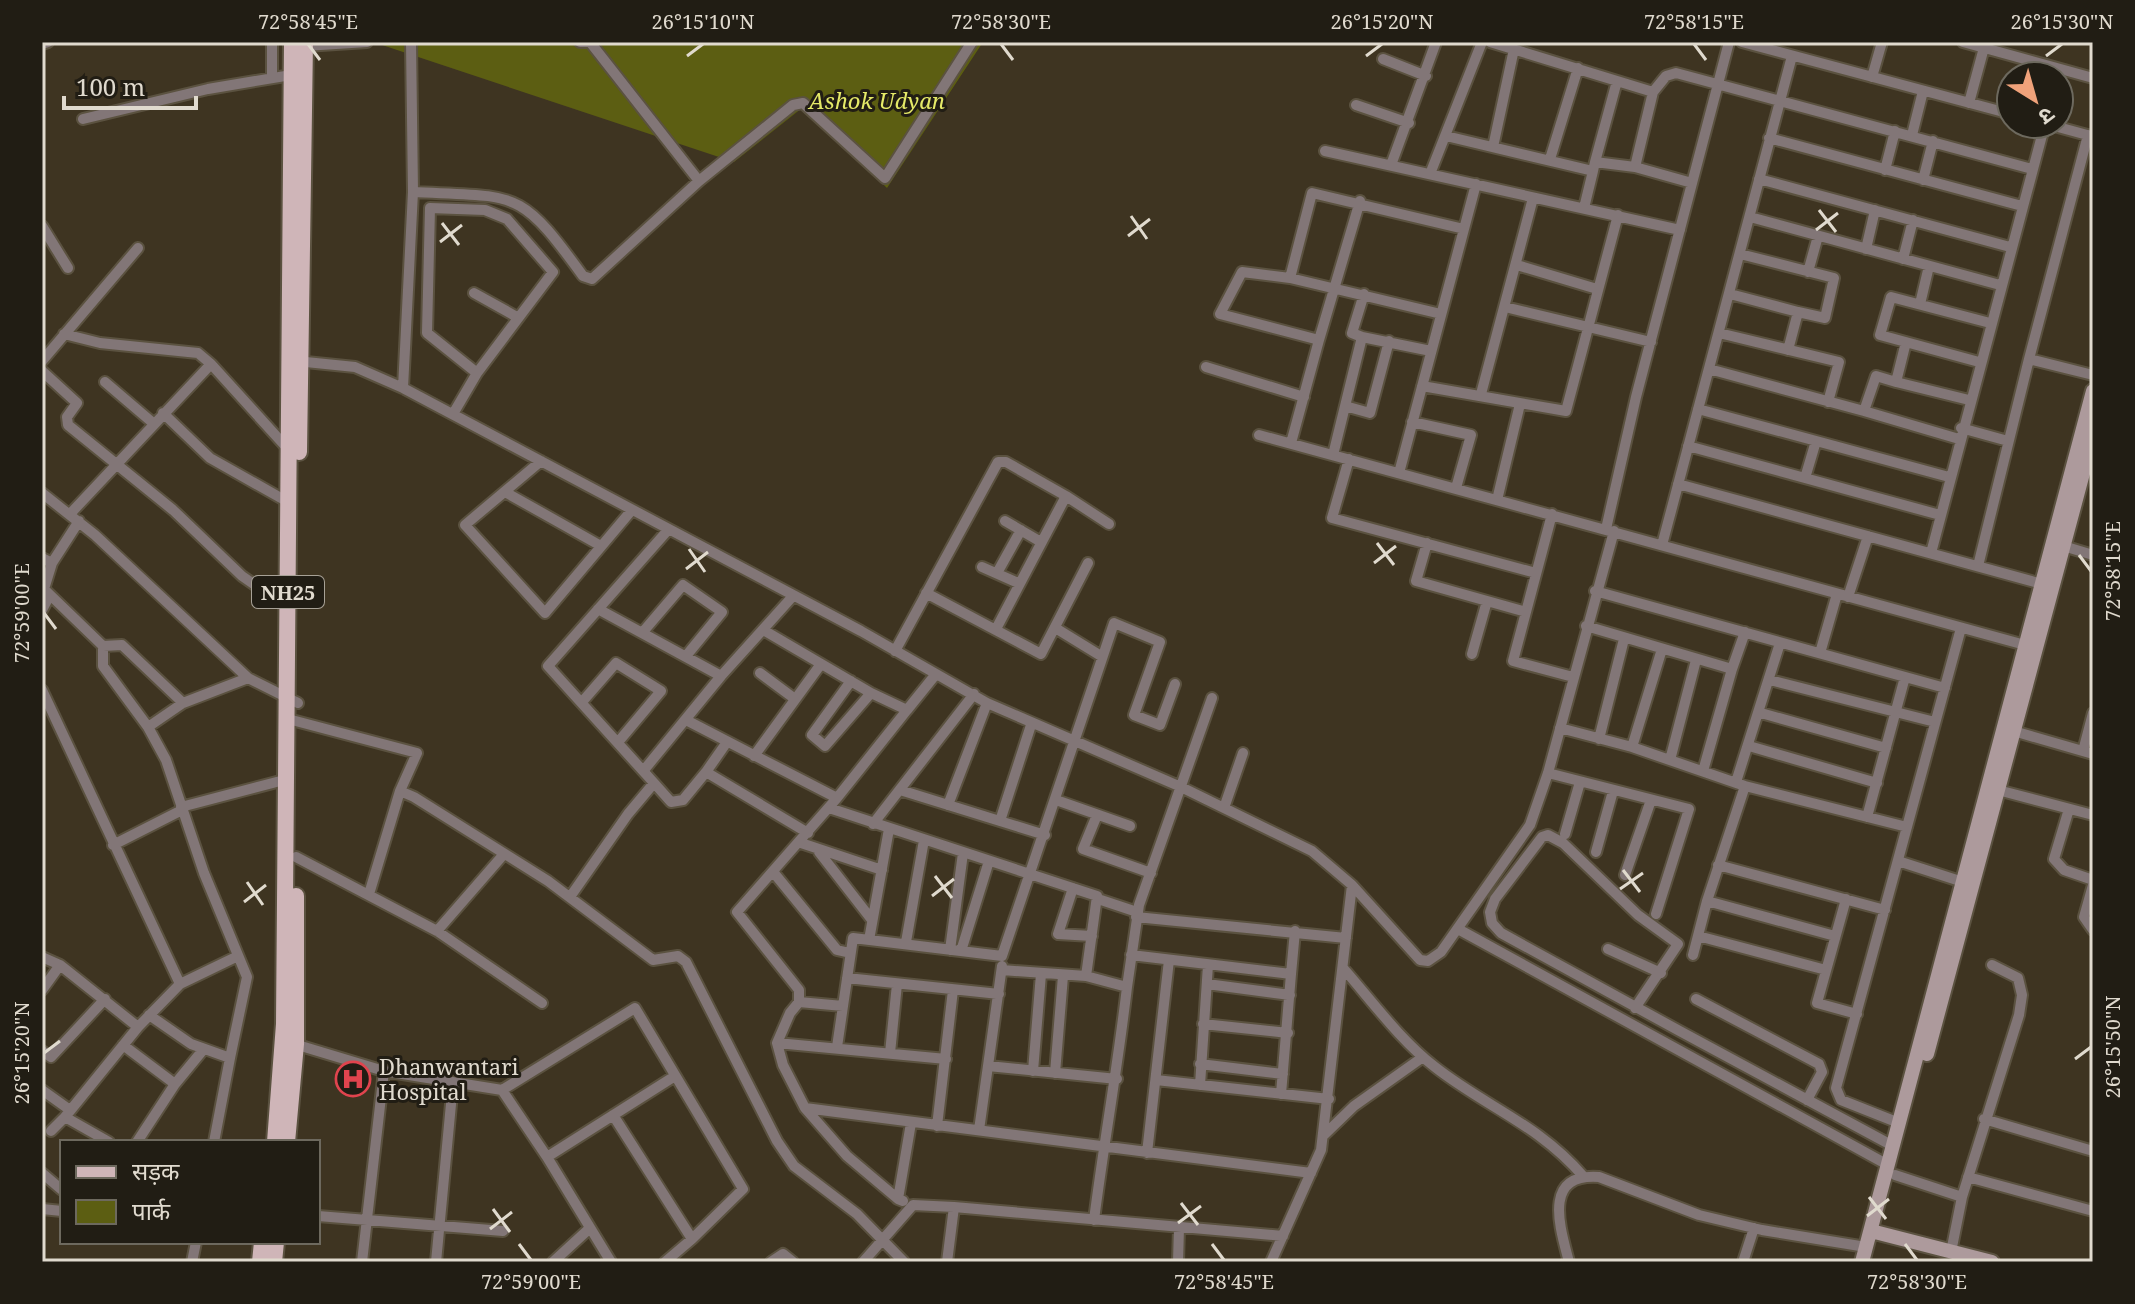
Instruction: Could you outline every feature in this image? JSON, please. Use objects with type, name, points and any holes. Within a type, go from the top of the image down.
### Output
[{"type":"main road","name":"NH25","points":[[287,1140],[296,857],[291,75],[300,43]]},
{"type":"main road","name":"NH25","points":[[275,1140],[290,1043],[288,779],[293,710],[288,608],[288,450],[294,361],[300,43]]},
{"type":"street","points":[[42,44],[48,42]]},
{"type":"street","points":[[272,42],[272,78]]},
{"type":"street","points":[[300,43],[367,42]]},
{"type":"street","points":[[403,388],[413,192],[411,42]]},
{"type":"street","points":[[580,42],[590,42],[699,181]]},
{"type":"street","points":[[413,192],[499,196],[519,203],[543,222],[583,276],[592,279],[699,181],[793,105],[803,103],[885,178],[972,42]]},
{"type":"street","points":[[1391,165],[1409,123],[1436,42]]},
{"type":"street","points":[[1430,174],[1482,42]]},
{"type":"street","points":[[1490,42],[1653,92]]},
{"type":"street","points":[[294,361],[355,367],[403,388],[987,703],[1031,725],[1181,787],[1312,851],[1352,885],[1420,960],[1436,957],[1473,910],[1530,825],[1548,773],[1610,530],[1651,342],[1729,42]]},
{"type":"street","points":[[1742,42],[1995,110]]},
{"type":"street","points":[[1872,77],[1882,42]]},
{"type":"street","points":[[1963,42],[1985,45],[2093,78]]},
{"type":"street","points":[[1969,103],[1985,45]]},
{"type":"street","points":[[1493,147],[1514,49]]},
{"type":"street","points":[[1662,545],[1792,56]]},
{"type":"street","points":[[1383,59],[1426,76]]},
{"type":"street","points":[[1550,159],[1578,68]]},
{"type":"street","points":[[1635,167],[1653,92],[1670,73],[2032,169]]},
{"type":"street","points":[[83,119],[208,89],[291,75]]},
{"type":"street","points":[[1584,208],[1617,81]]},
{"type":"street","points":[[1912,135],[1923,91]]},
{"type":"street","points":[[1356,105],[1409,123]]},
{"type":"street","points":[[1885,170],[1895,131]]},
{"type":"street","points":[[1446,136],[1550,159],[1594,166],[1635,167],[1692,183]]},
{"type":"street","points":[[1978,566],[2029,359],[2091,136]]},
{"type":"street","points":[[1769,138],[2022,206]]},
{"type":"street","points":[[1931,553],[1979,362],[2041,140]]},
{"type":"street","points":[[1923,180],[1933,141]]},
{"type":"street","points":[[1325,151],[1680,230]]},
{"type":"street","points":[[1759,179],[2010,247]]},
{"type":"street","points":[[1399,473],[1476,184]]},
{"type":"street","points":[[1290,278],[1312,193],[1360,201],[1464,229]]},
{"type":"street","points":[[1481,394],[1533,198]]},
{"type":"street","points":[[1291,443],[1360,201]]},
{"type":"street","points":[[453,414],[477,373],[553,272],[507,219],[485,210],[430,208],[427,333],[477,373]]},
{"type":"street","points":[[1866,249],[1875,210]]},
{"type":"street","points":[[1422,386],[1566,411],[1618,215]]},
{"type":"street","points":[[1750,217],[2000,285]]},
{"type":"street","points":[[1903,259],[1913,220]]},
{"type":"street","points":[[42,226],[68,268]]},
{"type":"street","points":[[1808,272],[1818,236]]},
{"type":"street","points":[[42,361],[138,248]]},
{"type":"street","points":[[1730,294],[1825,318],[1834,278],[1740,254]]},
{"type":"street","points":[[1517,265],[1597,289]]},
{"type":"street","points":[[1920,304],[1929,266]]},
{"type":"street","points":[[1319,340],[1220,314],[1242,272],[1290,278],[1441,314]]},
{"type":"street","points":[[474,293],[517,317]]},
{"type":"street","points":[[1364,294],[1352,333],[1431,351]]},
{"type":"street","points":[[1979,362],[1880,335],[1891,297],[1990,323]]},
{"type":"street","points":[[1505,307],[1651,342]]},
{"type":"street","points":[[1788,350],[1798,312]]},
{"type":"street","points":[[1719,333],[1839,362],[1828,402]]},
{"type":"street","points":[[64,334],[100,343],[198,353],[288,450]]},
{"type":"street","points":[[1333,455],[1362,337]]},
{"type":"street","points":[[1345,406],[1370,413],[1389,341]]},
{"type":"street","points":[[1896,382],[1906,342]]},
{"type":"street","points":[[2029,359],[2093,375]]},
{"type":"street","points":[[211,364],[115,462],[47,560],[43,584],[50,595],[103,646],[103,666],[148,727],[166,760],[248,985],[214,1140]]},
{"type":"street","points":[[1206,367],[1304,397]]},
{"type":"street","points":[[1709,369],[1864,411],[1960,434],[2008,441]]},
{"type":"street","points":[[42,371],[77,403],[67,417],[68,425],[173,510],[242,576],[288,608]]},
{"type":"street","points":[[1864,411],[1876,376],[1969,400]]},
{"type":"street","points":[[105,382],[153,423]]},
{"type":"street","points":[[1872,1262],[1875,1232],[2058,544],[2093,391]]},
{"type":"street","points":[[1497,500],[1520,404]]},
{"type":"street","points":[[1698,409],[1949,477]]},
{"type":"street","points":[[163,413],[210,458],[288,502]]},
{"type":"street","points":[[1412,422],[1471,435],[1456,488]]},
{"type":"street","points":[[1259,435],[2025,645]]},
{"type":"street","points":[[2009,729],[2025,645],[2042,584],[2093,436]]},
{"type":"street","points":[[1805,478],[1816,441]]},
{"type":"street","points":[[1688,446],[1940,515]]},
{"type":"street","points":[[1349,459],[1332,518],[1536,573]]},
{"type":"street","points":[[541,461],[465,525],[545,613],[631,511]]},
{"type":"street","points":[[895,651],[998,462],[1006,462],[1109,524]]},
{"type":"street","points":[[1678,484],[2042,584]]},
{"type":"street","points":[[505,492],[601,546]]},
{"type":"street","points":[[42,493],[74,517],[248,678],[293,710],[417,753],[400,791],[369,894]]},
{"type":"street","points":[[996,629],[1066,496]]},
{"type":"street","points":[[1552,514],[1513,661],[1573,677]]},
{"type":"street","points":[[1005,521],[1041,542]]},
{"type":"street","points":[[668,530],[548,666],[671,802],[683,800],[727,742]]},
{"type":"street","points":[[997,573],[1021,530]]},
{"type":"street","points":[[1820,653],[1868,536]]},
{"type":"street","points":[[1427,543],[1416,581],[1526,612]]},
{"type":"street","points":[[2058,544],[2093,555]]},
{"type":"street","points":[[926,593],[1041,654],[1057,629],[1088,563]]},
{"type":"street","points":[[982,567],[1018,583]]},
{"type":"street","points":[[642,633],[683,585],[722,612],[686,656]]},
{"type":"street","points":[[1595,591],[1945,688]]},
{"type":"street","points":[[42,610],[50,595]]},
{"type":"street","points":[[644,770],[721,676],[765,631],[793,596]]},
{"type":"street","points":[[1472,654],[1487,601]]},
{"type":"street","points":[[598,609],[721,676]]},
{"type":"street","points":[[979,1130],[1002,956],[1114,623],[1160,642],[1134,715],[1160,725],[1175,684]]},
{"type":"street","points":[[1586,626],[1732,669]]},
{"type":"street","points":[[1899,1123],[1848,1103],[1836,1093],[1961,628]]},
{"type":"street","points":[[1057,629],[1101,656]]},
{"type":"street","points":[[765,631],[871,693],[907,710]]},
{"type":"street","points":[[1703,771],[1745,632]]},
{"type":"street","points":[[1599,739],[1624,639]]},
{"type":"street","points":[[1693,955],[1780,643]]},
{"type":"street","points":[[103,646],[122,645],[183,703]]},
{"type":"street","points":[[1632,747],[1662,649]]},
{"type":"street","points":[[1670,760],[1696,660]]},
{"type":"street","points":[[582,702],[616,663],[661,691],[619,741]]},
{"type":"street","points":[[754,756],[821,664]]},
{"type":"street","points":[[760,673],[795,699]]},
{"type":"street","points":[[936,674],[804,838],[737,912],[799,990],[799,1002],[790,1013],[777,1043],[783,1065],[805,1108],[847,1156],[898,1199],[913,1205],[1283,1236]]},
{"type":"street","points":[[1867,817],[1905,677]]},
{"type":"street","points":[[148,727],[183,703],[248,678]]},
{"type":"street","points":[[1770,680],[1935,722]]},
{"type":"street","points":[[851,681],[812,735],[825,746],[871,693]]},
{"type":"street","points":[[42,690],[180,984]]},
{"type":"street","points":[[873,824],[974,694]]},
{"type":"street","points":[[1094,1220],[1103,1147],[1117,1079],[1136,914],[1212,698]]},
{"type":"street","points":[[948,805],[987,703]]},
{"type":"street","points":[[1761,713],[1886,748]]},
{"type":"street","points":[[2009,729],[2088,752],[2093,713]]},
{"type":"street","points":[[686,720],[837,798]]},
{"type":"street","points":[[1000,821],[1031,725]]},
{"type":"street","points":[[1560,728],[1632,747],[1740,784],[1907,827]]},
{"type":"street","points":[[1749,746],[1877,783]]},
{"type":"street","points":[[1224,808],[1243,753]]},
{"type":"street","points":[[706,772],[804,838],[819,852],[872,920]]},
{"type":"street","points":[[1548,773],[1689,809],[1656,914]]},
{"type":"street","points":[[113,845],[181,808],[288,779]]},
{"type":"street","points":[[1565,834],[1580,782]]},
{"type":"street","points":[[570,897],[654,783]]},
{"type":"street","points":[[1993,788],[2093,815]]},
{"type":"street","points":[[1892,1170],[1893,1146],[1899,1123],[1963,882],[1993,788]]},
{"type":"street","points":[[900,790],[1045,835]]},
{"type":"street","points":[[400,791],[570,897],[653,960],[678,956],[686,962],[777,1141],[794,1166],[824,1185],[886,1236],[904,1262]]},
{"type":"street","points":[[1596,852],[1613,791]]},
{"type":"street","points":[[1056,800],[1130,826]]},
{"type":"street","points":[[1625,875],[1651,800]]},
{"type":"street","points":[[829,808],[1032,873],[1136,914],[1346,938]]},
{"type":"street","points":[[2069,809],[2054,859],[2064,870],[2093,882],[2084,917],[2093,930]]},
{"type":"street","points":[[1097,815],[1083,849],[1151,873]]},
{"type":"street","points":[[869,940],[889,829]]},
{"type":"street","points":[[1492,923],[1490,912],[1495,899],[1534,844],[1548,835],[1563,843],[1645,921],[1674,939],[1678,947],[1635,1008]]},
{"type":"street","points":[[906,942],[924,840]]},
{"type":"street","points":[[819,852],[882,870]]},
{"type":"street","points":[[955,950],[963,853]]},
{"type":"street","points":[[437,931],[504,854]]},
{"type":"street","points":[[296,857],[437,931],[542,1003]]},
{"type":"street","points":[[955,950],[989,861]]},
{"type":"street","points":[[1898,861],[1963,882]]},
{"type":"street","points":[[1718,865],[1885,910]]},
{"type":"street","points":[[774,873],[837,950],[850,953]]},
{"type":"street","points":[[1271,1262],[1321,1150],[1352,885]]},
{"type":"street","points":[[1073,888],[1058,934],[1092,936]]},
{"type":"street","points":[[1086,976],[1098,899]]},
{"type":"street","points":[[1846,899],[1817,1003],[1857,1014]]},
{"type":"street","points":[[1707,901],[1835,936]]},
{"type":"street","points":[[1473,910],[1501,933],[1893,1146]]},
{"type":"street","points":[[1458,929],[1892,1170],[1962,1197]]},
{"type":"street","points":[[1281,1094],[1295,931]]},
{"type":"street","points":[[1698,936],[1826,970]]},
{"type":"street","points":[[837,1047],[853,938],[1002,956]]},
{"type":"street","points":[[1608,949],[1661,973]]},
{"type":"street","points":[[1131,955],[1291,974]]},
{"type":"street","points":[[51,1131],[138,1027],[180,984],[238,956]]},
{"type":"street","points":[[42,957],[60,965],[138,1027]]},
{"type":"street","points":[[1147,1153],[1169,960]]},
{"type":"street","points":[[42,990],[60,965]]},
{"type":"street","points":[[1200,1085],[1208,965]]},
{"type":"street","points":[[1951,1252],[1962,1197],[2019,1015],[2022,995],[2018,978],[1992,965]]},
{"type":"street","points":[[1343,968],[1423,1057],[1559,1150],[1583,1176]]},
{"type":"street","points":[[1002,970],[1086,976],[1127,987]]},
{"type":"street","points":[[1033,1071],[1041,974]]},
{"type":"street","points":[[1055,1073],[1063,976]]},
{"type":"street","points":[[847,978],[999,994]]},
{"type":"street","points":[[890,1053],[897,984]]},
{"type":"street","points":[[1207,984],[1290,995]]},
{"type":"street","points":[[937,1126],[953,990]]},
{"type":"street","points":[[42,1051],[51,1057],[105,999]]},
{"type":"street","points":[[1696,999],[1819,1064],[1822,1072],[1807,1100]]},
{"type":"street","points":[[799,1002],[843,1006]]},
{"type":"street","points":[[290,1043],[384,1071],[502,1090],[635,1008],[743,1189],[665,1262]]},
{"type":"street","points":[[149,1015],[173,1034],[203,1050],[230,1058]]},
{"type":"street","points":[[1203,1024],[1288,1033]]},
{"type":"street","points":[[777,1043],[946,1059]]},
{"type":"street","points":[[123,1045],[175,1084]]},
{"type":"street","points":[[138,1140],[175,1084],[203,1050]]},
{"type":"street","points":[[1323,1137],[1354,1106],[1423,1057]]},
{"type":"street","points":[[1200,1064],[1283,1074]]},
{"type":"street","points":[[988,1066],[1117,1079]]},
{"type":"street","points":[[362,1262],[384,1071]]},
{"type":"street","points":[[547,1157],[675,1076]]},
{"type":"street","points":[[1156,1080],[1329,1099]]},
{"type":"street","points":[[436,1262],[442,1225],[453,1083]]},
{"type":"street","points":[[42,1090],[67,1114],[106,1140]]},
{"type":"street","points":[[502,1090],[611,1262]]},
{"type":"street","points":[[805,1108],[1311,1173]]},
{"type":"street","points":[[613,1115],[692,1239]]},
{"type":"street","points":[[1984,1119],[2093,1151]]},
{"type":"street","points":[[898,1199],[911,1123]]},
{"type":"street","points":[[42,1173],[60,1188]]},
{"type":"street","points":[[1569,1262],[1559,1205],[1565,1187],[1583,1176],[1599,1177],[1699,1215],[1864,1255],[1875,1232]]},
{"type":"street","points":[[1968,1177],[2093,1211]]},
{"type":"street","points":[[863,1262],[913,1205]]},
{"type":"street","points":[[947,1262],[954,1207]]},
{"type":"street","points":[[320,1216],[503,1231]]},
{"type":"street","points":[[553,1262],[590,1228]]},
{"type":"street","points":[[1178,1262],[1179,1228]]},
{"type":"street","points":[[1743,1262],[1754,1228]]},
{"type":"street","points":[[1875,1232],[1992,1262]]},
{"type":"street","points":[[771,1262],[783,1254],[793,1262]]},
{"type":"green space","name":"Ashok Udyan","points":[[373,42],[983,42],[887,188],[802,108],[734,162]]},
{"type":"place","name":"Dhanwantari Hospital","points":[[353,1079]]}]
